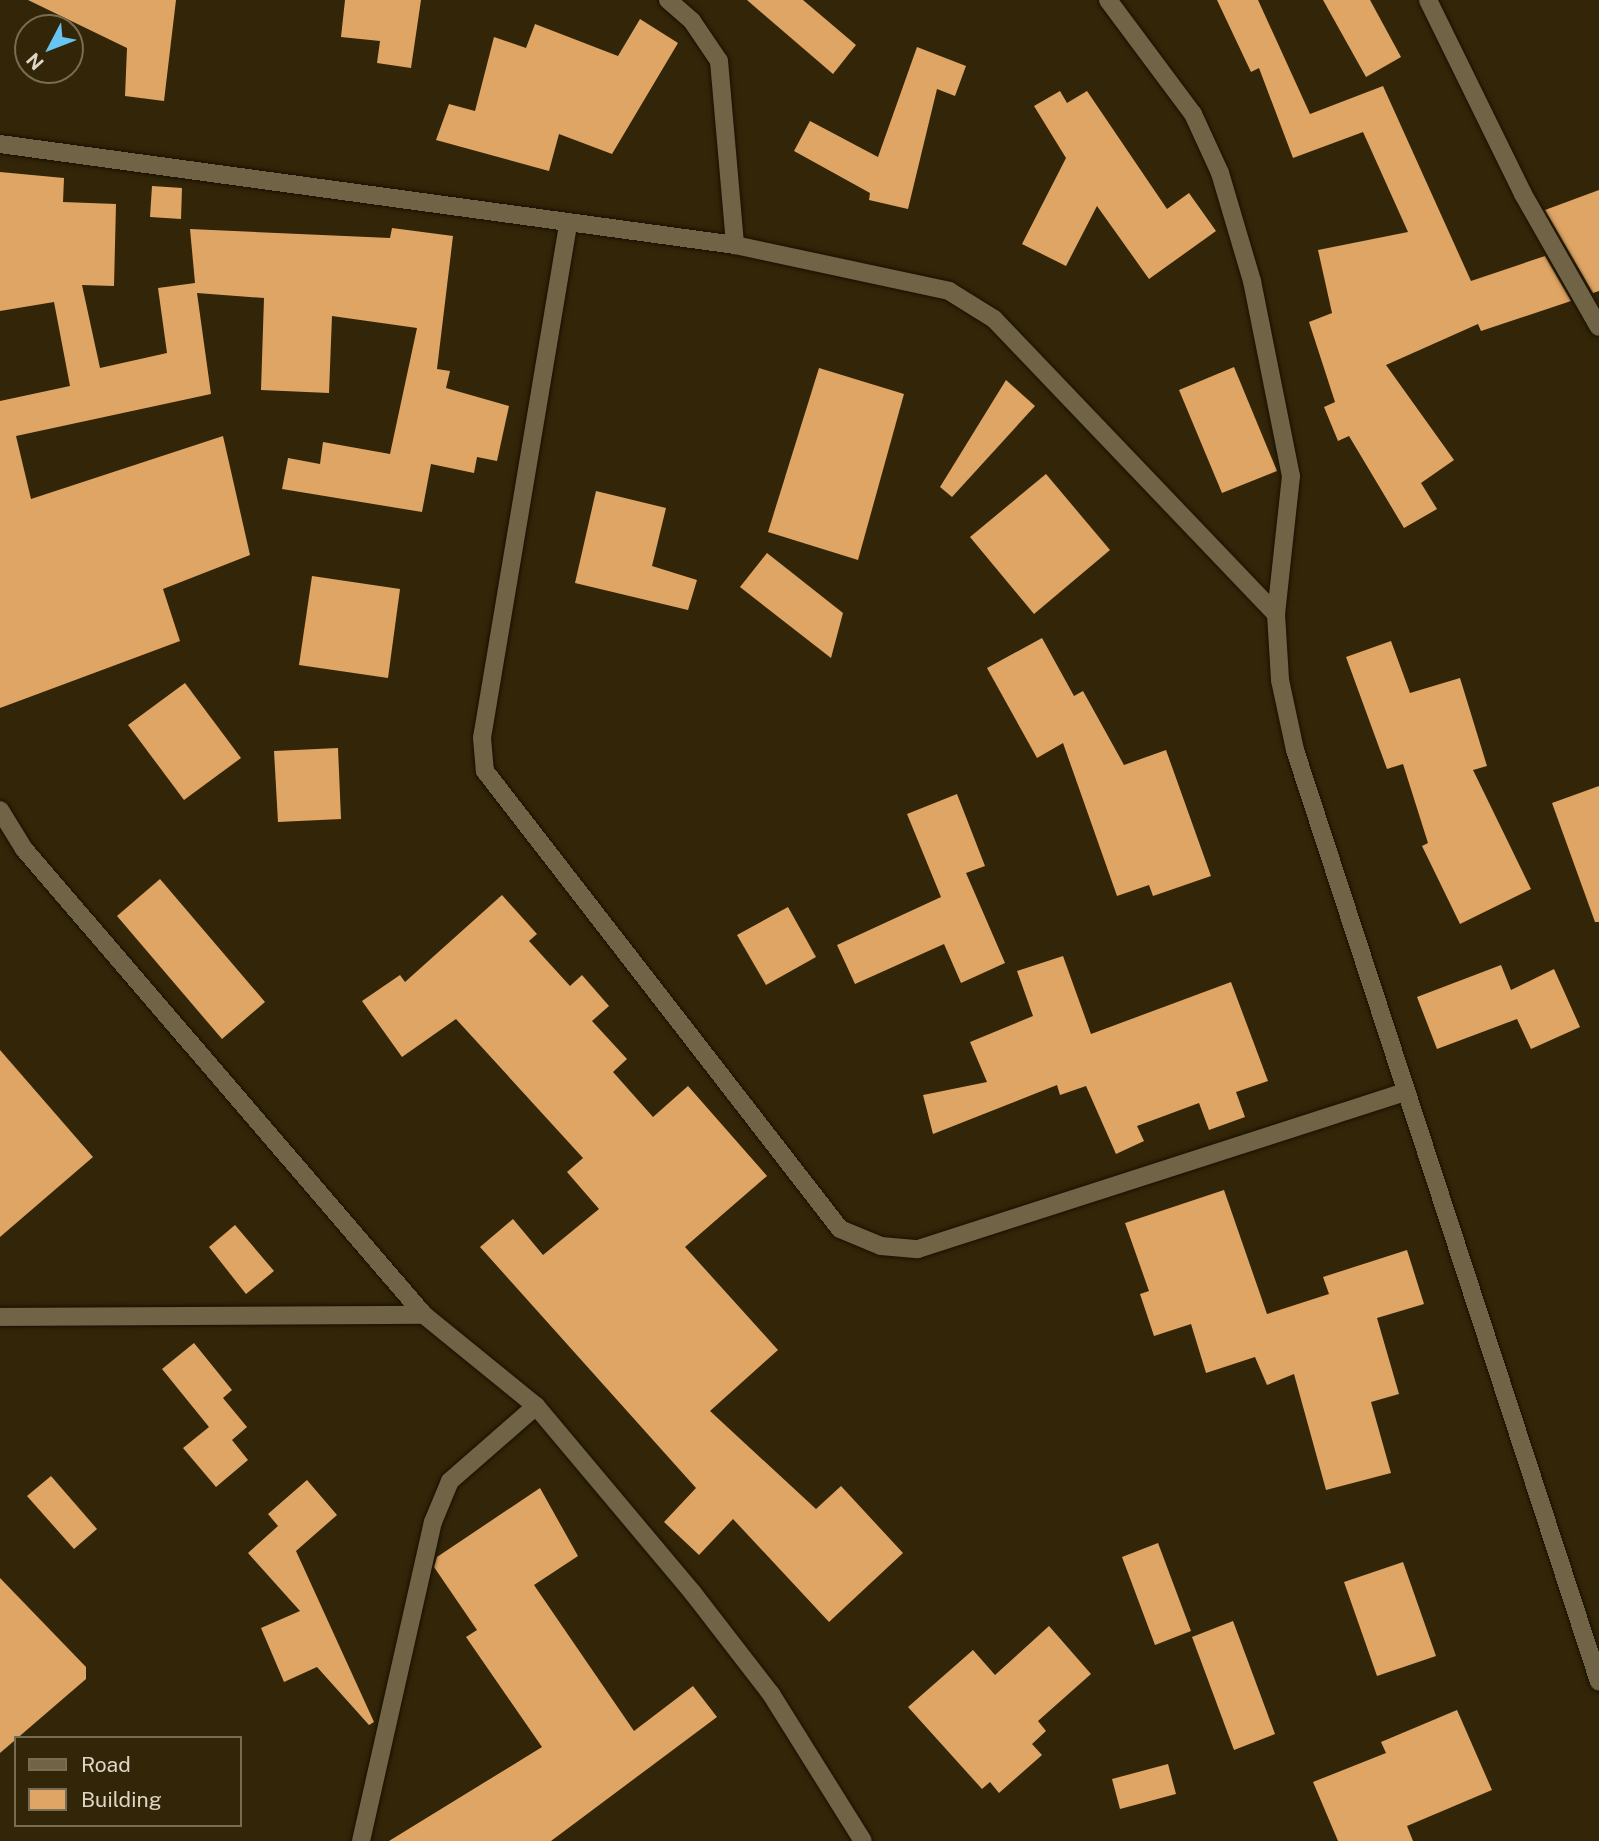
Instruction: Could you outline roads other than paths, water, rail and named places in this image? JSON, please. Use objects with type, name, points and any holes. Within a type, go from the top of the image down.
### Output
[{"type":"street","points":[[668,0],[692,21],[719,61],[735,245]]},
{"type":"street","points":[[1108,0],[1194,114],[1220,173],[1252,281],[1291,476],[1276,614],[1280,680],[1295,750],[1599,1682]]},
{"type":"street","points":[[1429,0],[1523,194],[1599,327]]},
{"type":"street","points":[[0,144],[568,225],[735,245],[898,275],[949,291],[995,319],[1276,614]]},
{"type":"street","points":[[568,225],[482,738],[485,771],[840,1229],[881,1246],[918,1249],[1405,1092]]},
{"type":"street","points":[[0,810],[23,849],[424,1315],[536,1406],[771,1694],[863,1841]]},
{"type":"street","points":[[0,1317],[424,1315]]},
{"type":"street","points":[[361,1841],[432,1522],[450,1481],[536,1406]]}]
